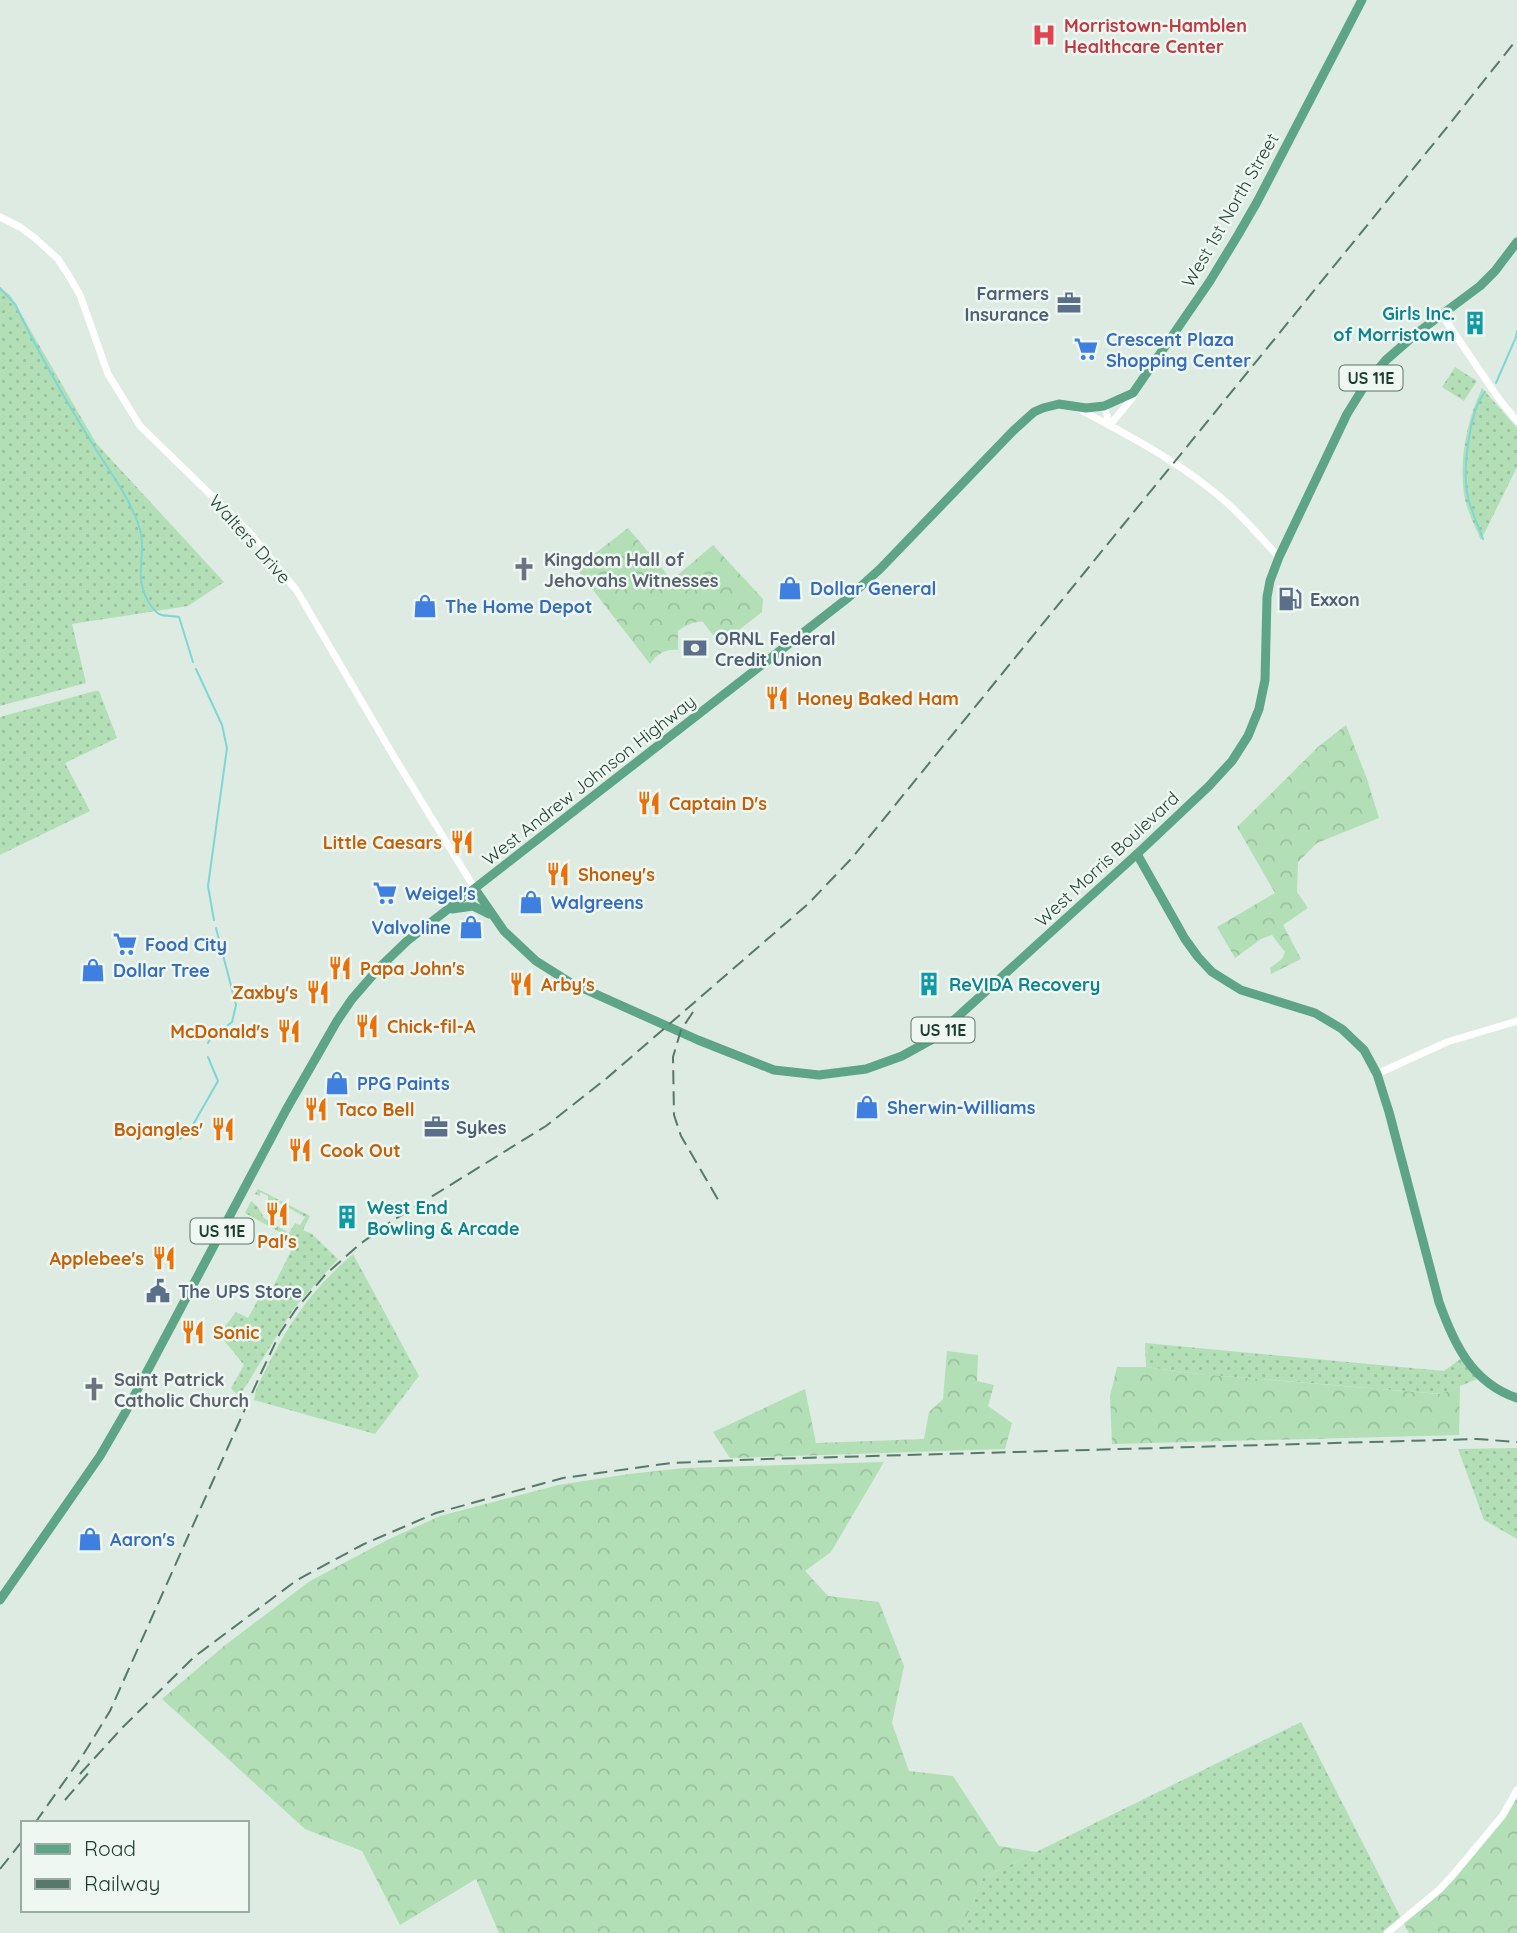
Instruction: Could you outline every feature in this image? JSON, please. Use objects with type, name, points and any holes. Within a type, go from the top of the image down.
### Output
[{"type":"main road","name":"West 1st North Street","points":[[1133,393],[1238,236],[1362,0]]},
{"type":"main road","name":"West Morris Boulevard","points":[[475,889],[504,931],[536,961],[571,984],[774,1070],[827,1075],[866,1069],[891,1061],[919,1047],[943,1030],[1137,855],[1232,761],[1248,736],[1259,709],[1265,680],[1267,597],[1270,581],[1347,414],[1365,385],[1386,360],[1489,277],[1517,242]]},
{"type":"main road","name":"West Andrew Johnson Highway","points":[[0,1600],[93,1466],[125,1413],[286,1110],[337,1021],[379,968],[407,941],[849,597],[898,551],[1023,422],[1043,408],[1059,404],[1086,408],[1104,406],[1133,393]]},
{"type":"main road","points":[[1137,855],[1185,939],[1212,972],[1241,990],[1305,1009],[1328,1020],[1364,1050],[1377,1074],[1389,1112],[1439,1302],[1449,1330],[1463,1357],[1482,1377],[1517,1398]]},
{"type":"main road","points":[[447,910],[472,906],[493,916]]},
{"type":"street","name":"Walters Drive","points":[[0,218],[20,227],[58,259],[87,311],[108,374],[140,426],[250,533],[297,591],[475,889]]},
{"type":"street","points":[[1442,315],[1517,421]]},
{"type":"street","name":"West 1st North Street","points":[[1110,425],[1133,397],[1133,393]]},
{"type":"street","points":[[1073,405],[1163,455],[1200,481],[1226,502],[1279,557]]},
{"type":"street","points":[[1104,406],[1110,425]]},
{"type":"street","points":[[1377,1074],[1447,1042],[1517,1021]]},
{"type":"street","points":[[1387,1933],[1453,1875],[1503,1815],[1517,1790]]},
{"type":"green space","points":[[0,288],[10,295],[96,443],[224,582],[188,606],[72,624],[86,683],[0,706]]},
{"type":"green space","points":[[1455,367],[1477,381],[1464,401],[1442,387]]},
{"type":"green space","points":[[1482,388],[1517,428],[1517,467],[1481,540],[1465,500],[1463,467],[1468,427]]},
{"type":"green space","points":[[628,528],[672,580],[713,545],[763,599],[762,612],[731,636],[720,641],[703,622],[687,626],[678,631],[678,650],[662,653],[650,664],[576,568]]},
{"type":"green space","points":[[99,691],[117,738],[65,763],[90,811],[0,855],[0,717]]},
{"type":"green space","points":[[1346,725],[1379,818],[1317,843],[1298,862],[1297,892],[1308,908],[1283,925],[1301,959],[1271,974],[1270,968],[1282,959],[1285,952],[1272,935],[1261,939],[1235,958],[1217,927],[1275,893],[1237,827],[1318,747]]},
{"type":"green space","points":[[258,1189],[310,1216],[303,1230],[312,1234],[338,1259],[294,1308],[239,1397],[231,1388],[244,1365],[219,1334],[236,1312],[248,1318],[259,1298],[264,1294],[268,1297],[296,1241],[245,1213],[251,1201],[264,1218],[289,1233],[295,1223],[300,1225],[305,1217],[276,1201],[268,1200],[268,1196],[260,1192],[260,1196],[255,1194]]},
{"type":"green space","points":[[353,1254],[419,1376],[375,1434],[254,1400],[266,1370],[296,1316],[321,1285]]},
{"type":"green space","points":[[1145,1343],[1444,1371],[1463,1357],[1482,1377],[1441,1394],[1199,1374],[1146,1367]]},
{"type":"green space","points":[[947,1351],[978,1355],[977,1381],[994,1385],[988,1406],[1012,1423],[1005,1449],[730,1458],[713,1432],[805,1389],[816,1443],[924,1439],[929,1412],[943,1399]]},
{"type":"green space","points":[[1117,1367],[1146,1367],[1199,1374],[1440,1394],[1460,1386],[1459,1435],[1112,1444],[1110,1396]]},
{"type":"green space","points":[[1517,1448],[1517,1539],[1484,1520],[1458,1449]]},
{"type":"green space","points":[[884,1462],[831,1552],[805,1571],[828,1596],[879,1602],[904,1666],[892,1723],[909,1771],[953,1776],[999,1846],[1036,1852],[983,1878],[960,1933],[499,1933],[476,1879],[400,1925],[362,1851],[305,1829],[162,1699],[224,1646],[310,1581],[387,1540],[440,1516],[558,1485],[629,1474],[684,1468]]},
{"type":"green space","points":[[1301,1722],[1402,1920],[1384,1933],[960,1933],[983,1878]]},
{"type":"green space","points":[[1517,1790],[1517,1933],[1409,1933],[1402,1921],[1418,1909],[1503,1815]]},
{"type":"waterway","points":[[0,288],[15,304],[60,390],[128,501],[141,534],[143,591],[157,613],[179,617],[193,662]]},
{"type":"waterway","points":[[1496,383],[1517,331]]},
{"type":"waterway","points":[[1483,539],[1469,502],[1466,473],[1471,427],[1479,401],[1485,392]]},
{"type":"waterway","points":[[196,669],[222,725],[227,748],[208,886],[214,920]]},
{"type":"waterway","points":[[208,1043],[232,1022],[236,1005],[216,928]]},
{"type":"waterway","points":[[180,1139],[190,1130],[218,1081],[208,1057]]},
{"type":"railway","points":[[36,1821],[110,1711],[262,1371],[280,1333],[296,1309],[326,1274],[360,1244],[392,1221],[546,1126],[607,1078],[808,904],[852,858],[1517,39]]},
{"type":"railway","points":[[693,1012],[681,1030],[673,1057],[674,1115],[681,1136],[720,1203]]},
{"type":"railway","points":[[80,1774],[194,1657],[297,1580],[364,1544],[436,1513],[563,1478],[671,1463],[766,1459],[1477,1439],[1517,1442]]},
{"type":"railway","points":[[65,1800],[90,1771]]},
{"type":"railway","points":[[0,1869],[21,1843]]},
{"type":"place","name":"Morristown-Hamblen Healthcare Center","points":[[1044,35]]},
{"type":"place","name":"Farmers Insurance","points":[[1069,303]]},
{"type":"place","name":"Girls Inc. of Morristown","points":[[1475,323]]},
{"type":"place","name":"Crescent Plaza Shopping Center","points":[[1086,349]]},
{"type":"place","name":"Kingdom Hall of Jehovahs Witnesses","points":[[524,569]]},
{"type":"place","name":"Dollar General","points":[[790,588]]},
{"type":"place","name":"Exxon","points":[[1290,599]]},
{"type":"place","name":"The Home Depot","points":[[425,606]]},
{"type":"place","name":"ORNL Federal Credit Union","points":[[695,648]]},
{"type":"place","name":"Honey Baked Ham","points":[[777,698]]},
{"type":"place","name":"Captain D's","points":[[649,803]]},
{"type":"place","name":"Little Caesars","points":[[462,842]]},
{"type":"place","name":"Shoney's","points":[[558,874]]},
{"type":"place","name":"Weigel's","points":[[385,893]]},
{"type":"place","name":"Walgreens","points":[[531,902]]},
{"type":"place","name":"Valvoline","points":[[471,927]]},
{"type":"place","name":"Food City","points":[[125,944]]},
{"type":"place","name":"Papa John's","points":[[340,968]]},
{"type":"place","name":"Dollar Tree","points":[[93,970]]},
{"type":"place","name":"Arby's","points":[[521,984]]},
{"type":"place","name":"ReVIDA Recovery","points":[[929,984]]},
{"type":"place","name":"Zaxby's","points":[[318,992]]},
{"type":"place","name":"Chick-fil-A","points":[[367,1026]]},
{"type":"place","name":"McDonald's","points":[[289,1031]]},
{"type":"place","name":"PPG Paints","points":[[337,1083]]},
{"type":"place","name":"Sherwin-Williams","points":[[867,1107]]},
{"type":"place","name":"Taco Bell","points":[[316,1109]]},
{"type":"place","name":"Sykes","points":[[436,1127]]},
{"type":"place","name":"Bojangles'","points":[[223,1129]]},
{"type":"place","name":"Cook Out","points":[[300,1150]]},
{"type":"place","name":"Pal's","points":[[277,1214]]},
{"type":"place","name":"West End Bowling & Arcade","points":[[347,1217]]},
{"type":"place","name":"Applebee's","points":[[164,1258]]},
{"type":"place","name":"The UPS Store","points":[[158,1291]]},
{"type":"place","name":"Sonic","points":[[193,1332]]},
{"type":"place","name":"Saint Patrick Catholic Church","points":[[94,1389]]},
{"type":"place","name":"Aaron's","points":[[90,1539]]}]
